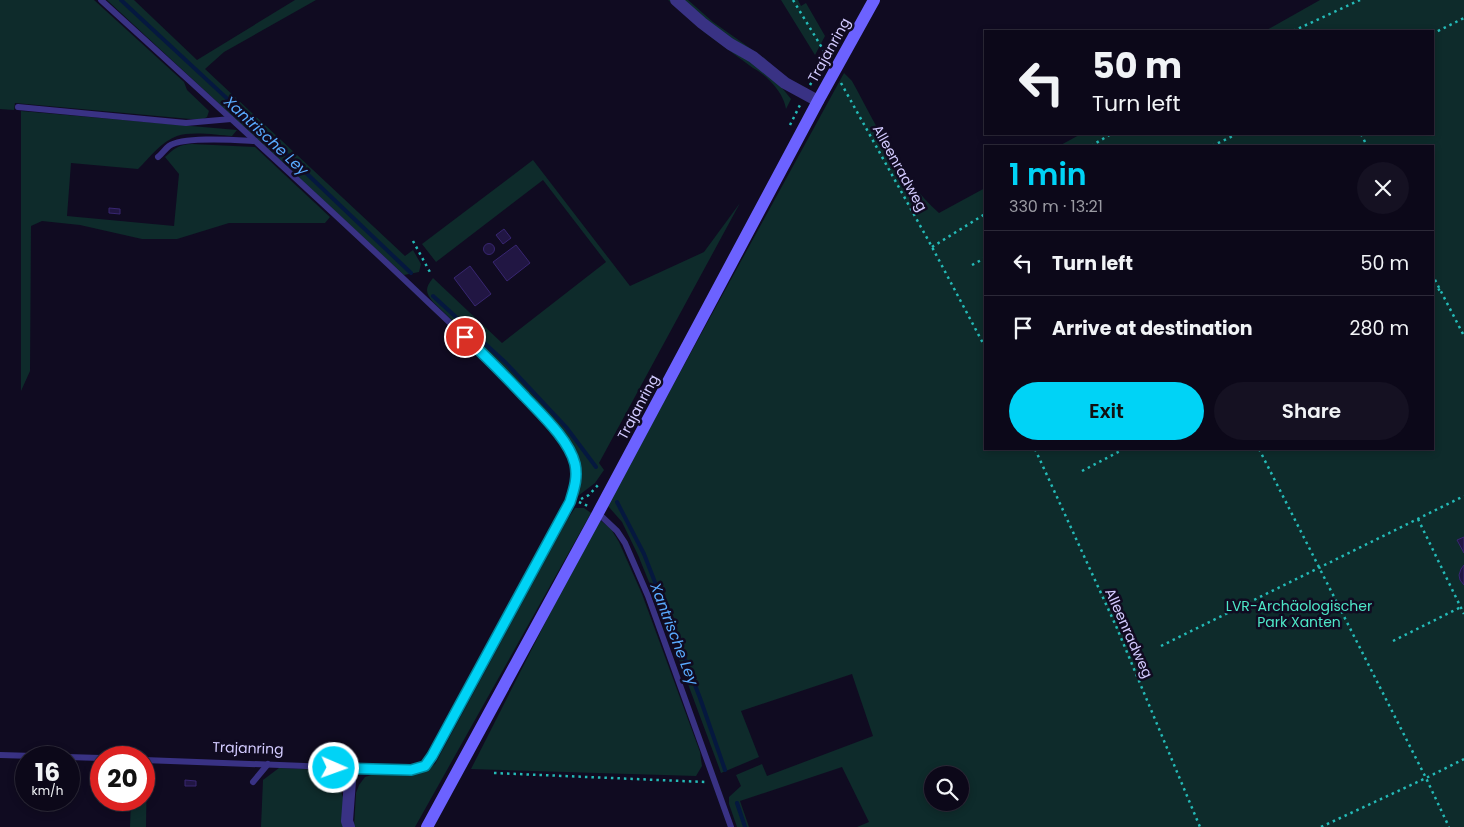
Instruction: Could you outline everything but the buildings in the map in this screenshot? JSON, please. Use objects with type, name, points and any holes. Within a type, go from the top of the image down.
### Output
[{"type":"main road","name":"Trajanring","points":[[427,827],[874,0]]},
{"type":"street","points":[[676,0],[730,44],[753,57],[785,83],[818,101]]},
{"type":"street","points":[[349,827],[347,821],[350,768]]},
{"type":"lane","points":[[100,0],[255,140]]},
{"type":"lane","points":[[18,106],[186,123],[231,119]]},
{"type":"lane","points":[[158,157],[169,145],[179,141],[255,140]]},
{"type":"lane","name":"Trajanring","points":[[155,760],[411,770],[425,766],[570,502],[577,474],[570,451],[551,426],[491,361],[255,140]]},
{"type":"lane","points":[[598,513],[617,531],[625,544],[648,596],[732,827]]},
{"type":"lane","points":[[0,755],[90,758]]},
{"type":"lane","points":[[253,782],[268,764]]},
{"type":"path","name":"Alleenradweg","points":[[793,0],[835,71],[984,345]]},
{"type":"path","points":[[1295,30],[1360,0]]},
{"type":"path","points":[[1434,33],[1464,18]]},
{"type":"path","points":[[806,93],[845,24]]},
{"type":"path","points":[[1093,145],[1109,135]]},
{"type":"path","points":[[1214,145],[1235,135]]},
{"type":"path","points":[[932,247],[984,215]]},
{"type":"path","points":[[413,240],[431,274]]},
{"type":"path","points":[[972,265],[984,259]]},
{"type":"path","points":[[1434,278],[1464,336]]},
{"type":"path","points":[[1434,291],[1440,289]]},
{"type":"path","name":"Alleenradweg","points":[[1035,450],[1116,626],[1200,827]]},
{"type":"path","points":[[1082,471],[1122,450]]},
{"type":"path","points":[[1260,450],[1449,827]]},
{"type":"path","points":[[1161,646],[1320,569],[1464,496]]},
{"type":"path","points":[[1418,519],[1464,614]]},
{"type":"path","points":[[1393,641],[1461,607]]},
{"type":"path","points":[[1321,827],[1464,759]]},
{"type":"path","points":[[494,773],[715,782]]},
{"type":"green space","points":[[0,0],[94,0],[184,82],[187,90],[209,111],[207,117],[201,120],[15,103],[14,110],[0,109]]},
{"type":"green space","points":[[107,0],[134,0],[197,60],[295,0],[316,0],[224,52],[205,69],[405,256],[413,250],[421,264],[419,272],[404,275]]},
{"type":"green space","points":[[668,0],[672,0],[775,79],[791,99],[786,109],[782,97],[769,80],[704,32]]},
{"type":"green space","points":[[681,0],[688,0],[713,22],[767,60],[751,54]]},
{"type":"green space","points":[[781,0],[798,0],[801,6],[806,3],[825,36],[815,55]]},
{"type":"green space","name":"LVR-Archäologischer Park Xanten","points":[[1320,0],[1464,0],[1464,827],[857,827],[869,822],[842,767],[740,801],[749,827],[737,827],[729,804],[729,797],[741,786],[736,775],[762,764],[767,776],[873,736],[852,674],[741,711],[759,757],[721,773],[638,555],[622,522],[608,506],[844,73],[852,81],[901,168],[912,184],[939,213],[984,189],[984,450],[1434,450],[1434,145],[1061,145],[1079,135],[1434,135],[1434,30],[1267,30]]},
{"type":"green space","points":[[21,111],[237,130],[232,136],[197,134],[171,138],[138,169],[71,163],[67,216],[174,226],[179,174],[165,157],[177,148],[192,144],[255,147],[330,217],[325,223],[229,223],[177,239],[142,239],[80,225],[42,221],[31,226],[30,371],[21,391]]},
{"type":"green space","points":[[533,160],[630,286],[704,252],[740,203],[599,463],[604,470],[595,483],[578,496],[582,476],[578,455],[542,410],[507,373],[433,302],[427,290],[433,278],[502,343],[606,262],[543,180],[436,262],[422,244]]},
{"type":"green space","points":[[575,508],[584,508],[591,513],[415,827],[354,827],[356,793],[365,777],[374,774],[418,774],[435,764]]},
{"type":"green space","points":[[600,520],[611,529],[619,542],[642,594],[700,752],[702,766],[696,776],[471,769],[575,564]]},
{"type":"green space","points":[[279,768],[322,770],[336,781],[343,797],[343,827],[261,827],[263,780]]},
{"type":"green space","points":[[131,811],[146,811],[146,827],[130,827]]},
{"type":"waterway","name":"Xantrische Ley","points":[[121,0],[411,273]]},
{"type":"waterway","name":"Xantrische Ley","points":[[433,296],[506,363],[566,427],[596,467]]},
{"type":"waterway","name":"Xantrische Ley","points":[[617,502],[644,554],[700,698],[725,770]]},
{"type":"waterway","name":"Xantrische Ley","points":[[737,803],[745,827]]},
{"type":"route","points":[[334,768],[411,770],[425,766],[570,502],[575,486],[577,474],[570,451],[551,426],[491,361],[465,337]]}]
